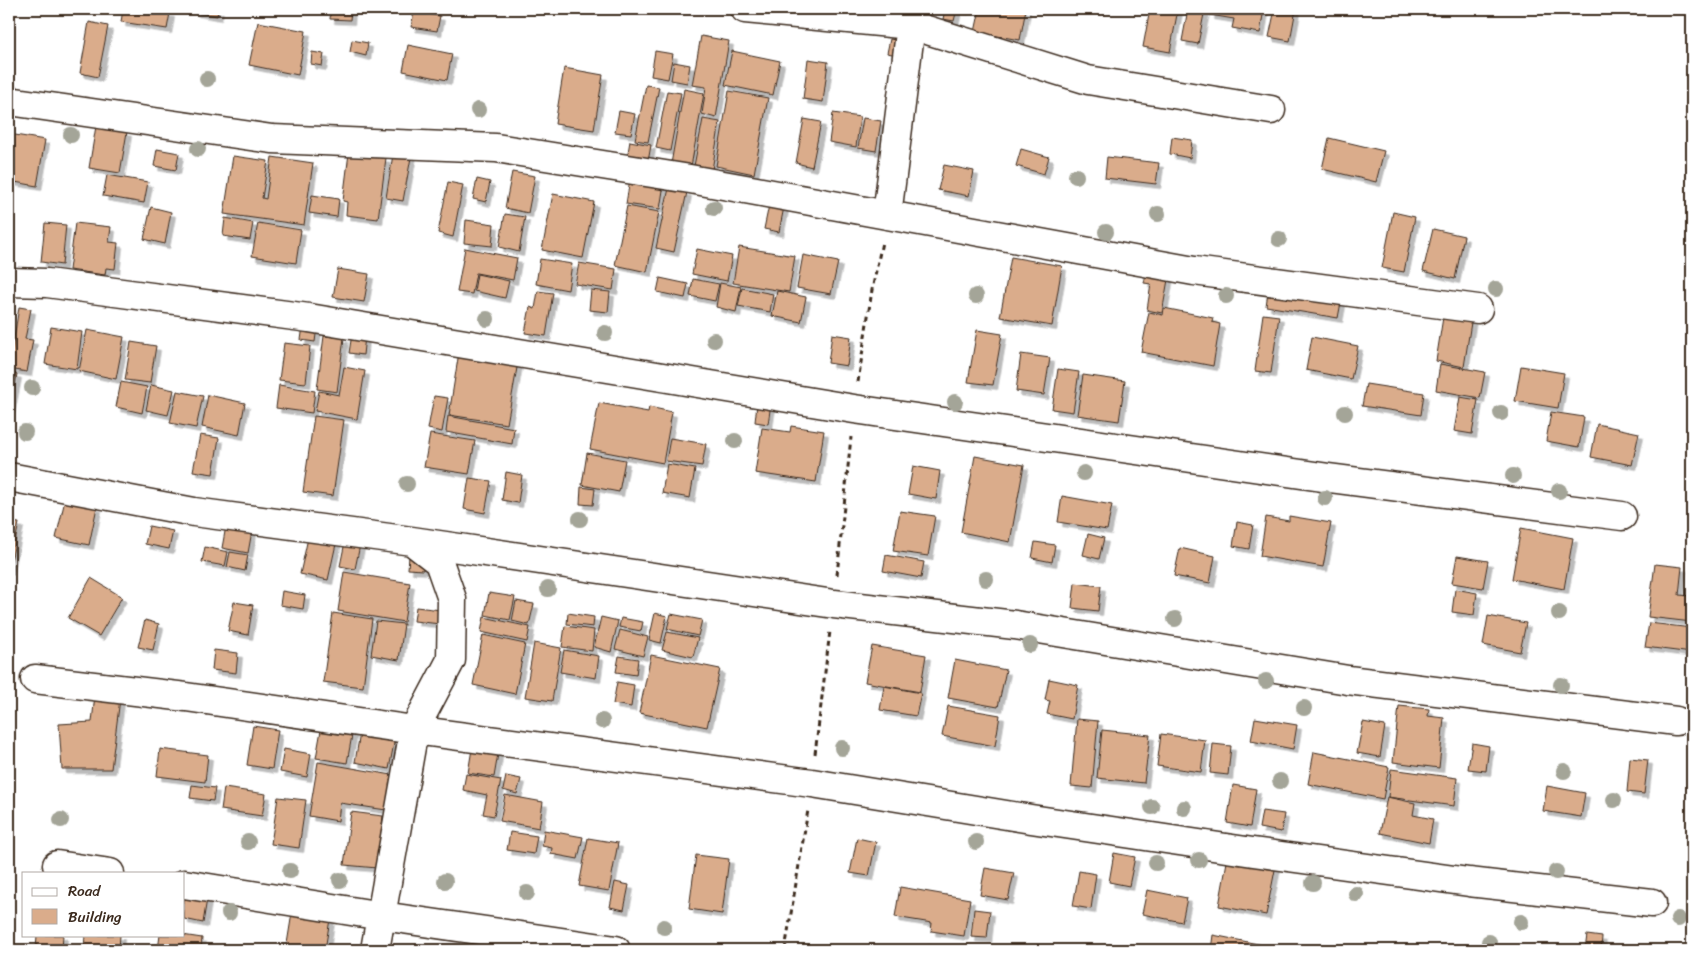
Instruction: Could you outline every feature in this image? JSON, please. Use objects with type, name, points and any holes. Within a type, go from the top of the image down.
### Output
[{"type":"street","points":[[744,9],[913,17],[1088,80],[1272,110]]},
{"type":"street","points":[[887,215],[913,17]]},
{"type":"street","points":[[9,101],[272,139],[496,148],[690,179],[1194,271],[1478,308]]},
{"type":"street","points":[[9,282],[47,283],[309,318],[864,410],[1329,478],[1622,516]]},
{"type":"street","points":[[9,477],[194,512],[412,541],[834,604],[1015,625],[1348,680],[1676,721]]},
{"type":"street","points":[[375,950],[414,730],[451,660],[452,598],[439,562],[412,541]]},
{"type":"street","points":[[35,679],[186,697],[414,730],[812,783],[1031,819],[1292,858],[1470,882],[1652,903]]},
{"type":"street","points":[[57,865],[103,872]]},
{"type":"street","points":[[185,884],[382,916],[616,950]]},
{"type":"building","points":[[123,9],[170,13],[167,29],[121,22]]},
{"type":"building","points":[[194,9],[219,9],[217,16],[194,12]]},
{"type":"building","points":[[331,9],[351,9],[350,20],[330,19]]},
{"type":"building","points":[[945,9],[957,9],[954,21],[943,19]]},
{"type":"building","points":[[980,9],[1026,9],[1020,40],[975,32]]},
{"type":"building","points":[[1150,9],[1178,9],[1170,52],[1143,47]]},
{"type":"building","points":[[1188,9],[1205,9],[1198,44],[1182,41]]},
{"type":"building","points":[[1211,9],[1264,9],[1260,33],[1232,28],[1234,19],[1210,15]]},
{"type":"building","points":[[1275,9],[1296,9],[1290,41],[1269,37]]},
{"type":"building","points":[[414,12],[440,16],[437,31],[411,27]]},
{"type":"building","points":[[89,22],[108,26],[98,77],[80,73]]},
{"type":"building","points":[[258,22],[306,31],[298,75],[249,65]]},
{"type":"building","points":[[701,36],[729,41],[716,118],[702,114],[706,87],[692,85]]},
{"type":"building","points":[[890,39],[900,41],[897,55],[887,53]]},
{"type":"building","points":[[352,40],[368,43],[366,56],[350,52]]},
{"type":"building","points":[[408,45],[452,54],[447,80],[403,71]]},
{"type":"building","points":[[655,51],[673,54],[668,79],[651,76]]},
{"type":"building","points":[[732,51],[780,61],[773,95],[725,85]]},
{"type":"building","points":[[312,52],[324,54],[322,66],[311,64]]},
{"type":"building","points":[[808,59],[828,62],[823,102],[803,99]]},
{"type":"building","points":[[674,62],[690,65],[687,83],[671,80]]},
{"type":"building","points":[[564,68],[603,75],[594,130],[555,124]]},
{"type":"building","points":[[646,85],[659,87],[648,142],[635,140]]},
{"type":"building","points":[[684,89],[704,93],[691,167],[671,164]]},
{"type":"building","points":[[667,91],[681,93],[670,151],[656,148]]},
{"type":"building","points":[[729,91],[768,98],[754,174],[716,166]]},
{"type":"building","points":[[619,111],[635,114],[631,134],[615,132]]},
{"type":"building","points":[[833,113],[860,117],[856,147],[829,142]]},
{"type":"building","points":[[863,118],[881,121],[876,151],[858,148]]},
{"type":"building","points":[[703,119],[720,122],[712,170],[694,166]]},
{"type":"building","points":[[804,119],[821,122],[812,167],[796,163]]},
{"type":"building","points":[[96,126],[127,132],[120,173],[89,168]]},
{"type":"building","points":[[9,134],[45,140],[37,186],[9,181]]},
{"type":"building","points":[[1172,137],[1192,140],[1190,158],[1170,154]]},
{"type":"building","points":[[1329,138],[1384,151],[1376,182],[1322,169]]},
{"type":"building","points":[[630,141],[651,145],[648,162],[627,158]]},
{"type":"building","points":[[394,148],[412,152],[403,201],[386,198]]},
{"type":"building","points":[[157,149],[179,153],[176,170],[154,166]]},
{"type":"building","points":[[1021,149],[1049,157],[1044,174],[1016,166]]},
{"type":"building","points":[[349,153],[386,158],[378,219],[346,215],[347,202],[343,201]]},
{"type":"building","points":[[233,156],[268,161],[262,198],[266,199],[272,157],[313,163],[304,225],[224,214]]},
{"type":"building","points":[[1107,157],[1159,163],[1156,184],[1105,178]]},
{"type":"building","points":[[944,165],[974,171],[969,196],[938,190]]},
{"type":"building","points":[[512,172],[535,176],[528,213],[505,208]]},
{"type":"building","points":[[107,175],[148,182],[144,203],[103,196]]},
{"type":"building","points":[[477,179],[490,182],[486,202],[473,199]]},
{"type":"building","points":[[630,179],[664,184],[660,209],[626,204]]},
{"type":"building","points":[[448,182],[463,185],[453,237],[438,233]]},
{"type":"building","points":[[669,188],[687,192],[674,252],[656,248]]},
{"type":"building","points":[[553,194],[594,202],[583,258],[542,250]]},
{"type":"building","points":[[312,195],[339,199],[337,217],[309,213]]},
{"type":"building","points":[[769,205],[784,207],[779,232],[764,229]]},
{"type":"building","points":[[627,206],[659,212],[647,272],[615,265]]},
{"type":"building","points":[[151,207],[171,212],[165,244],[144,239]]},
{"type":"building","points":[[1393,212],[1415,217],[1404,272],[1382,268]]},
{"type":"building","points":[[505,214],[525,217],[519,252],[499,247]]},
{"type":"building","points":[[225,218],[253,223],[250,240],[223,236]]},
{"type":"building","points":[[466,220],[494,224],[492,246],[464,243]]},
{"type":"building","points":[[45,223],[66,225],[62,265],[41,262]]},
{"type":"building","points":[[75,223],[111,227],[109,242],[118,243],[115,269],[106,268],[105,275],[69,270]]},
{"type":"building","points":[[258,223],[301,230],[296,263],[252,256]]},
{"type":"building","points":[[1433,229],[1464,236],[1455,279],[1423,271]]},
{"type":"building","points":[[739,247],[795,256],[789,292],[733,283]]},
{"type":"building","points":[[465,248],[517,258],[513,280],[476,273],[472,294],[457,292]]},
{"type":"building","points":[[697,249],[732,256],[727,281],[692,274]]},
{"type":"building","points":[[803,255],[838,262],[831,294],[797,288]]},
{"type":"building","points":[[1011,257],[1062,266],[1052,326],[1000,317]]},
{"type":"building","points":[[540,259],[572,264],[568,290],[536,284]]},
{"type":"building","points":[[579,263],[616,269],[613,290],[575,284]]},
{"type":"building","points":[[338,269],[369,274],[364,302],[333,297]]},
{"type":"building","points":[[1147,270],[1169,274],[1162,313],[1147,310],[1151,284],[1144,283]]},
{"type":"building","points":[[477,274],[509,281],[505,298],[474,291]]},
{"type":"building","points":[[660,278],[688,284],[685,298],[657,292]]},
{"type":"building","points":[[693,279],[719,284],[715,301],[690,296]]},
{"type":"building","points":[[720,283],[741,287],[736,312],[716,307]]},
{"type":"building","points":[[1269,285],[1342,297],[1338,318],[1266,306]]},
{"type":"building","points":[[742,288],[773,294],[770,312],[738,306]]},
{"type":"building","points":[[591,290],[610,292],[608,312],[589,310]]},
{"type":"building","points":[[538,291],[553,293],[546,336],[525,333],[530,307],[535,309]]},
{"type":"building","points":[[777,291],[806,297],[801,322],[772,316]]},
{"type":"building","points":[[19,307],[31,309],[25,339],[33,340],[27,372],[9,369]]},
{"type":"building","points":[[1164,308],[1213,318],[1212,322],[1220,324],[1213,366],[1141,352],[1149,312],[1163,315]]},
{"type":"building","points":[[1444,311],[1472,316],[1464,367],[1436,361]]},
{"type":"building","points":[[1263,314],[1279,316],[1271,373],[1255,371]]},
{"type":"building","points":[[303,326],[317,327],[315,342],[301,340]]},
{"type":"building","points":[[51,327],[82,332],[77,369],[45,364]]},
{"type":"building","points":[[87,330],[124,337],[116,379],[79,371]]},
{"type":"building","points":[[977,330],[1002,334],[993,385],[968,382]]},
{"type":"building","points":[[352,334],[365,336],[363,355],[349,353]]},
{"type":"building","points":[[832,334],[851,337],[847,366],[828,363]]},
{"type":"building","points":[[324,336],[344,338],[337,392],[317,389]]},
{"type":"building","points":[[1312,337],[1358,346],[1351,379],[1306,370]]},
{"type":"building","points":[[131,342],[156,346],[150,383],[125,380]]},
{"type":"building","points":[[284,343],[310,346],[306,383],[279,380]]},
{"type":"building","points":[[459,352],[518,362],[507,424],[449,415]]},
{"type":"building","points":[[1021,354],[1050,358],[1044,395],[1016,391]]},
{"type":"building","points":[[1440,364],[1485,372],[1480,398],[1436,390]]},
{"type":"building","points":[[1521,366],[1564,373],[1558,408],[1515,401]]},
{"type":"building","points":[[344,367],[365,371],[357,419],[315,411],[319,391],[339,395]]},
{"type":"building","points":[[1058,369],[1079,372],[1073,412],[1052,409]]},
{"type":"building","points":[[9,372],[17,374],[10,409],[9,409]]},
{"type":"building","points":[[1083,375],[1125,381],[1119,421],[1077,415]]},
{"type":"building","points":[[121,382],[147,387],[142,413],[116,407]]},
{"type":"building","points":[[1366,384],[1424,393],[1421,415],[1362,406]]},
{"type":"building","points":[[151,385],[174,390],[168,415],[146,410]]},
{"type":"building","points":[[279,385],[315,391],[312,413],[276,408]]},
{"type":"building","points":[[177,391],[203,396],[196,428],[170,423]]},
{"type":"building","points":[[208,395],[245,403],[239,435],[202,427]]},
{"type":"building","points":[[758,395],[772,397],[768,424],[755,422]]},
{"type":"building","points":[[434,396],[448,398],[442,432],[428,429]]},
{"type":"building","points":[[1460,397],[1478,400],[1472,434],[1454,431]]},
{"type":"building","points":[[599,403],[648,412],[649,407],[672,412],[663,463],[590,449]]},
{"type":"building","points":[[1551,412],[1584,417],[1579,447],[1546,441]]},
{"type":"building","points":[[314,416],[344,420],[333,496],[303,492]]},
{"type":"building","points":[[448,416],[514,428],[512,444],[446,432]]},
{"type":"building","points":[[1597,424],[1639,433],[1632,465],[1591,457]]},
{"type":"building","points":[[791,426],[824,431],[816,482],[755,473],[762,428],[790,432]]},
{"type":"building","points":[[430,434],[475,441],[469,474],[424,467]]},
{"type":"building","points":[[200,435],[219,438],[213,474],[193,471]]},
{"type":"building","points":[[670,438],[706,444],[702,466],[666,461]]},
{"type":"building","points":[[587,453],[625,460],[619,492],[582,485]]},
{"type":"building","points":[[975,456],[1024,465],[1010,542],[961,532]]},
{"type":"building","points":[[667,464],[695,469],[690,498],[662,493]]},
{"type":"building","points":[[913,466],[940,471],[936,499],[908,494]]},
{"type":"building","points":[[506,472],[522,475],[518,503],[502,500]]},
{"type":"building","points":[[469,478],[491,481],[485,513],[464,509]]},
{"type":"building","points":[[581,487],[595,489],[593,505],[580,504]]},
{"type":"building","points":[[1062,496],[1112,505],[1107,530],[1058,522]]},
{"type":"building","points":[[65,500],[97,507],[89,545],[56,538]]},
{"type":"building","points":[[900,511],[935,516],[928,556],[893,551]]},
{"type":"building","points":[[1289,516],[1331,523],[1323,567],[1260,556],[1266,517],[1289,521]]},
{"type":"building","points":[[9,522],[19,523],[9,571]]},
{"type":"building","points":[[1237,522],[1253,525],[1249,549],[1233,546]]},
{"type":"building","points":[[149,526],[173,531],[169,549],[145,544]]},
{"type":"building","points":[[226,526],[252,531],[248,553],[222,548]]},
{"type":"building","points":[[1521,528],[1573,538],[1564,589],[1512,579]]},
{"type":"building","points":[[310,529],[338,535],[328,580],[300,574]]},
{"type":"building","points":[[1088,534],[1104,538],[1099,559],[1083,555]]},
{"type":"building","points":[[346,537],[361,540],[355,569],[340,566]]},
{"type":"building","points":[[1035,542],[1055,545],[1052,562],[1032,558]]},
{"type":"building","points":[[205,547],[228,552],[225,566],[202,562]]},
{"type":"building","points":[[1180,548],[1215,556],[1210,583],[1174,576]]},
{"type":"building","points":[[230,552],[248,555],[245,571],[227,567]]},
{"type":"building","points":[[886,555],[924,562],[921,578],[883,571]]},
{"type":"building","points":[[409,556],[425,558],[423,570],[408,569]]},
{"type":"building","points":[[1457,556],[1488,561],[1483,588],[1452,583]]},
{"type":"building","points":[[1655,564],[1682,567],[1679,595],[1692,596],[1692,622],[1648,617]]},
{"type":"building","points":[[344,572],[410,583],[404,622],[338,611]]},
{"type":"building","points":[[91,578],[122,597],[99,636],[68,618]]},
{"type":"building","points":[[1075,583],[1101,586],[1098,611],[1072,608]]},
{"type":"building","points":[[1455,589],[1477,593],[1474,615],[1452,612]]},
{"type":"building","points":[[282,591],[305,595],[303,609],[280,605]]},
{"type":"building","points":[[489,593],[515,597],[510,620],[485,615]]},
{"type":"building","points":[[516,601],[534,604],[529,625],[512,621]]},
{"type":"building","points":[[234,602],[253,605],[248,635],[228,631]]},
{"type":"building","points":[[416,607],[441,610],[440,624],[414,621]]},
{"type":"building","points":[[333,613],[372,619],[363,687],[323,682]]},
{"type":"building","points":[[568,613],[594,617],[593,627],[567,624]]},
{"type":"building","points":[[655,613],[667,616],[661,643],[649,640]]},
{"type":"building","points":[[671,614],[702,620],[698,636],[667,629]]},
{"type":"building","points":[[1488,616],[1526,623],[1520,652],[1483,645]]},
{"type":"building","points":[[484,617],[530,627],[527,642],[481,632]]},
{"type":"building","points":[[601,617],[618,621],[611,652],[594,647]]},
{"type":"building","points":[[621,618],[643,622],[641,631],[619,627]]},
{"type":"building","points":[[145,620],[159,624],[153,650],[138,647]]},
{"type":"building","points":[[376,621],[404,624],[399,660],[371,655]]},
{"type":"building","points":[[1649,623],[1692,628],[1692,653],[1645,647]]},
{"type":"building","points":[[565,626],[594,630],[592,651],[562,647]]},
{"type":"building","points":[[620,630],[648,637],[643,656],[615,649]]},
{"type":"building","points":[[667,632],[698,638],[693,657],[662,650]]},
{"type":"building","points":[[483,635],[525,644],[515,694],[473,685]]},
{"type":"building","points":[[534,643],[561,648],[552,701],[525,697]]},
{"type":"building","points":[[872,646],[926,655],[920,692],[865,682]]},
{"type":"building","points":[[214,650],[238,653],[236,673],[212,670]]},
{"type":"building","points":[[564,650],[599,656],[596,678],[560,672]]},
{"type":"building","points":[[651,655],[720,669],[707,727],[639,713]]},
{"type":"building","points":[[619,656],[638,659],[636,675],[616,672]]},
{"type":"building","points":[[955,660],[1006,670],[998,707],[948,698]]},
{"type":"building","points":[[1049,679],[1078,685],[1072,719],[1047,714],[1050,701],[1045,700]]},
{"type":"building","points":[[617,682],[634,685],[631,707],[613,704]]},
{"type":"building","points":[[884,686],[921,693],[916,716],[880,710]]},
{"type":"building","points":[[95,695],[120,699],[111,769],[62,769],[59,724],[92,722]]},
{"type":"building","points":[[948,706],[1000,715],[995,746],[942,736]]},
{"type":"building","points":[[1399,706],[1429,709],[1428,716],[1444,718],[1439,768],[1393,762]]},
{"type":"building","points":[[1255,718],[1297,725],[1293,749],[1251,741]]},
{"type":"building","points":[[323,719],[354,724],[347,763],[316,758]]},
{"type":"building","points":[[1077,719],[1098,721],[1092,788],[1071,786]]},
{"type":"building","points":[[1363,722],[1385,726],[1380,757],[1357,753]]},
{"type":"building","points":[[253,726],[278,730],[272,769],[247,765]]},
{"type":"building","points":[[361,727],[396,733],[389,769],[355,762]]},
{"type":"building","points":[[1102,730],[1150,735],[1144,783],[1097,778]]},
{"type":"building","points":[[1161,734],[1205,740],[1201,772],[1157,766]]},
{"type":"building","points":[[473,743],[499,748],[494,777],[468,773]]},
{"type":"building","points":[[1472,743],[1489,746],[1486,771],[1468,769]]},
{"type":"building","points":[[1213,744],[1231,746],[1228,775],[1210,773]]},
{"type":"building","points":[[160,749],[208,755],[205,782],[157,776]]},
{"type":"building","points":[[284,749],[311,754],[307,777],[280,772]]},
{"type":"building","points":[[1314,752],[1389,767],[1383,799],[1308,784]]},
{"type":"building","points":[[1630,758],[1648,760],[1644,794],[1627,792]]},
{"type":"building","points":[[318,762],[392,775],[386,810],[340,803],[338,821],[309,816]]},
{"type":"building","points":[[1391,769],[1457,778],[1454,806],[1388,797]]},
{"type":"building","points":[[466,774],[501,780],[494,816],[483,814],[487,795],[463,790]]},
{"type":"building","points":[[506,776],[521,779],[517,794],[503,790]]},
{"type":"building","points":[[192,785],[215,788],[213,801],[190,798]]},
{"type":"building","points":[[1233,785],[1256,789],[1250,827],[1227,823]]},
{"type":"building","points":[[1547,786],[1585,793],[1581,817],[1543,811]]},
{"type":"building","points":[[224,788],[266,794],[262,816],[221,810]]},
{"type":"building","points":[[505,795],[543,802],[539,828],[500,821]]},
{"type":"building","points":[[278,797],[306,800],[299,848],[271,844]]},
{"type":"building","points":[[1387,797],[1415,803],[1413,815],[1433,819],[1429,843],[1380,833]]},
{"type":"building","points":[[1262,811],[1284,814],[1281,832],[1259,828]]},
{"type":"building","points":[[351,812],[383,816],[377,868],[344,865]]},
{"type":"building","points":[[544,830],[583,837],[578,859],[551,854],[552,848],[542,846]]},
{"type":"building","points":[[510,832],[537,836],[534,854],[507,850]]},
{"type":"building","points":[[588,838],[618,843],[609,891],[579,886]]},
{"type":"building","points":[[857,838],[876,842],[869,876],[850,873]]},
{"type":"building","points":[[1114,853],[1135,857],[1129,886],[1109,882]]},
{"type":"building","points":[[696,855],[729,859],[722,914],[689,909]]},
{"type":"building","points":[[1228,856],[1276,865],[1266,915],[1219,906]]},
{"type":"building","points":[[985,868],[1014,873],[1008,900],[980,895]]},
{"type":"building","points":[[1079,871],[1096,874],[1091,909],[1073,906]]},
{"type":"building","points":[[615,882],[629,885],[624,910],[610,907]]},
{"type":"building","points":[[900,887],[970,899],[964,936],[931,931],[932,923],[895,917]]},
{"type":"building","points":[[186,889],[208,893],[203,923],[185,919]]},
{"type":"building","points":[[1147,890],[1187,898],[1182,922],[1142,914]]},
{"type":"building","points":[[974,909],[990,911],[987,938],[971,937]]},
{"type":"building","points":[[292,913],[330,919],[325,950],[286,950]]},
{"type":"building","points":[[185,935],[202,938],[201,950],[158,950],[160,936]]},
{"type":"building","points":[[1213,935],[1278,948],[1278,950],[1211,950]]},
{"type":"building","points":[[1587,935],[1602,937],[1601,950],[1585,950]]},
{"type":"building","points":[[37,936],[63,936],[62,950],[36,950]]},
{"type":"building","points":[[85,936],[120,936],[119,950],[84,950]]},
{"type":"building","points":[[928,945],[962,949],[962,950],[928,950]]}]
